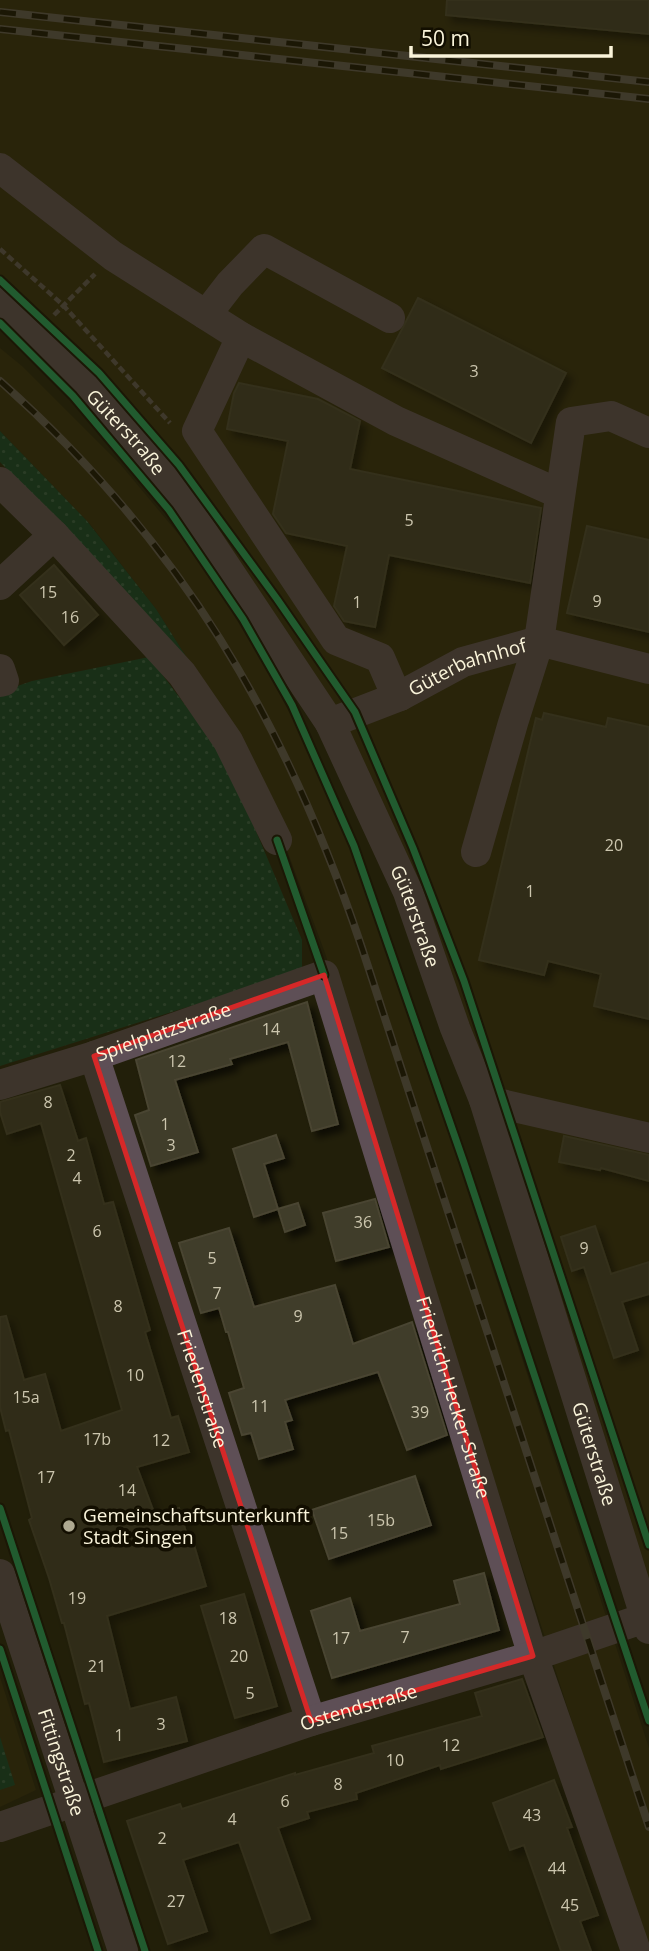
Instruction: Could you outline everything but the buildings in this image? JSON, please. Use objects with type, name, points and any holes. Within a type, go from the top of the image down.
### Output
[{"type":"street","points":[[0,168],[113,256],[241,337],[396,421],[560,494]]},
{"type":"street","points":[[206,315],[230,284],[264,249],[390,318]]},
{"type":"street","name":"Güterstraße","points":[[0,302],[35,334],[144,449],[184,504],[330,723],[408,892],[455,1028],[484,1100],[647,1623]]},
{"type":"street","points":[[241,337],[197,431],[336,640],[380,657],[393,688],[400,696]]},
{"type":"street","points":[[476,852],[539,641],[571,422],[611,416],[649,433]]},
{"type":"street","points":[[0,482],[54,535],[182,674],[228,741],[277,840]]},
{"type":"street","points":[[0,585],[54,535]]},
{"type":"street","name":"Güterbahnhof","points":[[330,723],[400,696],[463,662],[539,641],[649,669]]},
{"type":"street","points":[[0,669],[4,681],[0,682]]},
{"type":"street","name":"Spielplatzstraße","points":[[0,1085],[94,1056],[324,975]]},
{"type":"street","name":"Friedrich-Hecker-Straße","points":[[324,975],[533,1656],[635,1951]]},
{"type":"street","name":"Friedenstraße","points":[[94,1056],[311,1721]]},
{"type":"street","points":[[484,1100],[649,1138]]},
{"type":"street","name":"Fittingstraße","points":[[0,1574],[123,1951]]},
{"type":"street","name":"Ostendstraße","points":[[0,1827],[311,1721],[647,1623]]},
{"type":"path","points":[[0,249],[63,305],[113,256]]},
{"type":"highlighted area","points":[[324,975],[533,1656],[311,1721],[94,1056]]},
{"type":"shaded area","points":[[0,0],[649,0],[649,1629],[546,1300],[330,723],[184,504],[0,301]]},
{"type":"shaded area","points":[[0,348],[22,366],[121,465],[201,561],[267,670],[332,794],[383,932],[649,1748],[649,1951],[619,1868],[325,953],[278,826],[223,715],[156,609],[89,523],[0,431]]},
{"type":"shaded area","points":[[0,1677],[36,1790],[0,1807]]},
{"type":"green space","points":[[0,431],[87,521],[156,609],[223,715],[64,527],[0,462]]},
{"type":"green space","points":[[149,657],[225,758],[302,940],[302,971],[0,1066],[0,692],[32,681]]},
{"type":"green space","points":[[0,1737],[15,1785],[0,1790]]},
{"type":"railway","points":[[0,12],[649,82]]},
{"type":"railway","points":[[0,29],[649,99]]},
{"type":"railway","points":[[0,381],[64,442],[122,505],[174,571],[220,639],[261,710],[298,785],[332,864],[362,948],[649,1827]]},
{"type":"cycle path","points":[[0,280],[99,373],[179,465],[355,712],[413,848],[464,981],[649,1545]]},
{"type":"cycle path","points":[[0,323],[73,396],[169,510],[243,619],[292,705],[354,846],[464,1163],[649,1721]]},
{"type":"cycle path","points":[[277,840],[324,975]]},
{"type":"cycle path","points":[[0,1508],[145,1951]]},
{"type":"cycle path","points":[[0,1649],[98,1951]]},
{"type":"place","name":"Gemeinschaftsunterkunft Stadt Singen","points":[[69,1526]]}]
